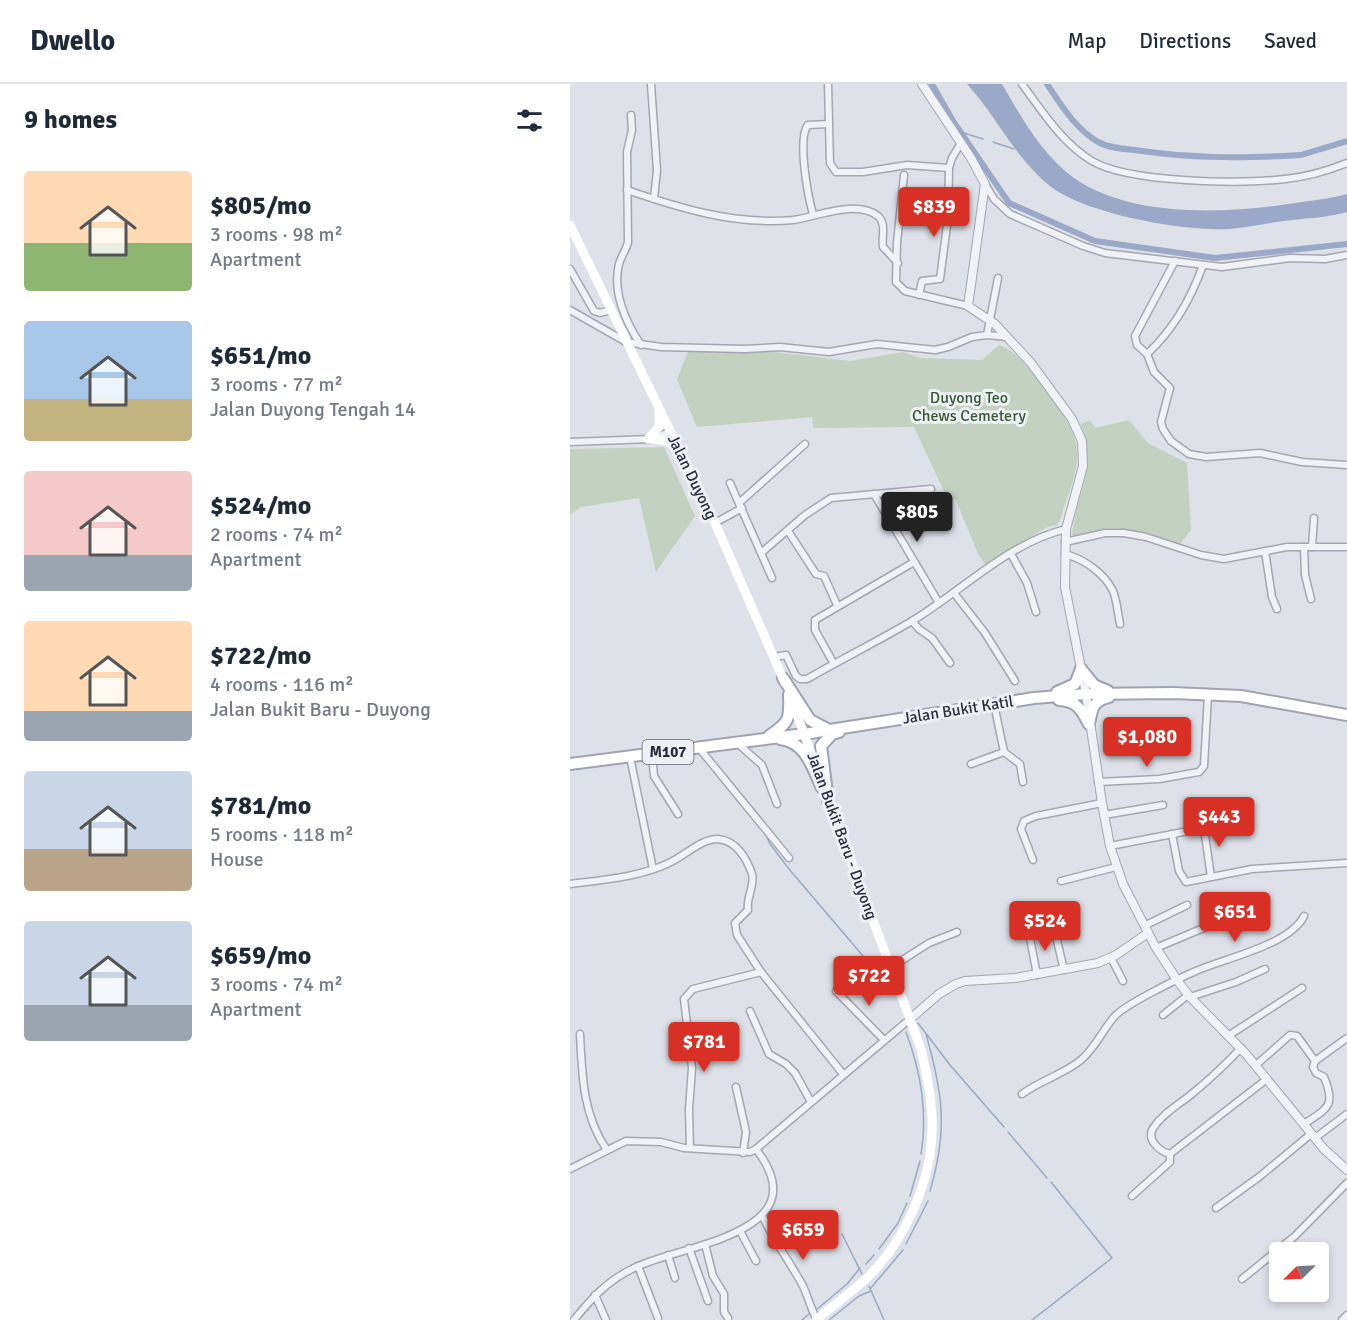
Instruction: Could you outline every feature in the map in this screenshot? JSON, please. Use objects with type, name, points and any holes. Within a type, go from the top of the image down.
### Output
[{"type":"main road","name":"Jalan Duyong","points":[[570,225],[715,523],[783,678],[804,734]]},
{"type":"main road","points":[[649,439],[659,427],[660,414],[656,405]]},
{"type":"main road","points":[[649,439],[667,441],[680,452]]},
{"type":"main road","points":[[1081,669],[1099,688],[1113,693]]},
{"type":"main road","points":[[1034,698],[1069,688],[1079,678],[1081,669]]},
{"type":"main road","points":[[783,678],[810,720],[829,730]]},
{"type":"main road","points":[[1089,724],[1091,709],[1099,700],[1127,693]]},
{"type":"main road","points":[[766,738],[787,722],[790,714],[789,694]]},
{"type":"main road","name":"Jalan Bukit Katil","points":[[570,764],[804,734],[1034,698],[1086,694],[1241,696],[1347,715]]},
{"type":"main road","points":[[1034,698],[1070,701],[1082,709],[1089,724]]},
{"type":"main road","points":[[828,801],[821,746],[832,734],[859,726]]},
{"type":"main road","name":"Jalan Bukit Baru - Duyong","points":[[804,734],[921,1049],[930,1089],[932,1132],[926,1171],[915,1204],[902,1232],[870,1275],[816,1320]]},
{"type":"main road","points":[[766,738],[788,740],[802,747],[828,801]]},
{"type":"street","points":[[651,84],[657,170],[654,200]]},
{"type":"street","points":[[828,84],[830,163],[836,172],[863,172],[907,165],[949,168]]},
{"type":"street","points":[[922,84],[994,199],[1010,214],[1083,246],[1105,253],[1203,266],[1233,267],[1290,258],[1325,259],[1347,255]]},
{"type":"street","points":[[1022,84],[1075,149],[1103,167],[1126,173],[1164,178],[1284,179],[1323,171],[1347,163]]},
{"type":"street","points":[[631,115],[632,130],[628,144],[628,242],[626,252],[620,261],[617,280],[626,323],[641,345]]},
{"type":"street","points":[[813,214],[807,192],[805,129],[808,125],[829,124]]},
{"type":"street","points":[[920,295],[922,281],[940,279],[948,218],[949,168],[961,143]]},
{"type":"street","points":[[904,175],[897,243],[896,282],[905,291],[968,306],[989,320],[1007,337],[1057,396],[1078,429],[1082,441],[1083,466],[1066,529],[1065,588],[1086,694],[1104,815],[1116,867],[1156,948],[1189,996],[1241,1048],[1313,1136],[1347,1170]]},
{"type":"street","points":[[968,306],[985,184]]},
{"type":"street","points":[[627,190],[704,214],[741,221],[796,219],[843,209],[875,215],[883,222],[884,247],[898,263]]},
{"type":"street","points":[[1175,261],[1136,332],[1137,345],[1147,354],[1154,372],[1170,388],[1161,422],[1171,441],[1189,454],[1206,457],[1260,453],[1302,462],[1347,465]]},
{"type":"street","points":[[1147,354],[1170,331],[1195,287],[1203,266]]},
{"type":"street","points":[[570,269],[594,311],[600,313],[611,310]]},
{"type":"street","points":[[987,335],[998,278]]},
{"type":"street","points":[[570,310],[626,342],[700,349],[780,347],[829,352],[877,344],[935,350],[972,337],[987,335],[1007,337]]},
{"type":"street","points":[[570,442],[649,439],[670,432]]},
{"type":"street","points":[[715,523],[740,506],[805,444]]},
{"type":"street","points":[[730,483],[772,578]]},
{"type":"street","points":[[761,553],[805,515],[831,498],[931,489]]},
{"type":"street","points":[[874,494],[939,603]]},
{"type":"street","points":[[1312,547],[1314,518]]},
{"type":"street","points":[[774,657],[786,655],[796,676],[800,679],[807,679],[912,621],[1011,554],[1044,536],[1066,529]]},
{"type":"street","points":[[788,531],[816,574],[824,576],[837,605]]},
{"type":"street","points":[[1065,542],[1105,533],[1124,533],[1146,537],[1213,558],[1304,547],[1347,547]]},
{"type":"street","points":[[1304,547],[1305,575],[1311,599]]},
{"type":"street","points":[[1265,551],[1272,597],[1277,609]]},
{"type":"street","points":[[1011,554],[1027,583],[1036,612]]},
{"type":"street","points":[[1065,554],[1082,559],[1109,585],[1115,597],[1120,624]]},
{"type":"street","points":[[834,664],[814,625],[818,617],[914,562]]},
{"type":"street","points":[[954,593],[985,633],[1015,681]]},
{"type":"street","points":[[912,621],[932,638],[950,663]]},
{"type":"street","points":[[1098,782],[1159,779],[1199,772],[1204,766],[1208,694]]},
{"type":"street","points":[[994,704],[1004,752],[1020,764],[1023,782]]},
{"type":"street","points":[[735,742],[762,765],[777,804]]},
{"type":"street","points":[[698,747],[789,858]]},
{"type":"street","points":[[971,764],[1004,752]]},
{"type":"street","points":[[652,754],[654,776],[678,814]]},
{"type":"street","points":[[630,758],[653,869]]},
{"type":"street","points":[[1033,860],[1022,833],[1024,821],[1036,816],[1102,803]]},
{"type":"street","points":[[1104,815],[1163,805]]},
{"type":"street","points":[[1110,846],[1196,829],[1204,832],[1211,877]]},
{"type":"street","points":[[1172,834],[1179,871],[1183,880],[1189,882],[1252,869],[1347,863]]},
{"type":"street","points":[[570,879],[570,884],[653,869],[669,863],[700,844],[716,839],[737,848],[744,856],[753,877],[748,910],[735,922],[735,931],[761,972],[843,1074]]},
{"type":"street","points":[[1061,881],[1116,867]]},
{"type":"street","points":[[570,1169],[626,1141],[661,1142],[690,1148],[743,1153],[756,1149],[939,994],[956,984],[965,981],[1037,975],[1111,958],[1146,929],[1187,905]]},
{"type":"street","points":[[1156,948],[1239,913]]},
{"type":"street","points":[[1022,1094],[1036,1083],[1068,1068],[1084,1057],[1121,1011],[1177,980],[1282,938],[1296,928],[1304,915]]},
{"type":"street","points":[[1054,928],[1064,970]]},
{"type":"street","points":[[890,968],[922,948],[957,932]]},
{"type":"street","points":[[1029,933],[1037,975]]},
{"type":"street","points":[[1111,958],[1123,981]]},
{"type":"street","points":[[1163,1015],[1189,996],[1236,982],[1265,969]]},
{"type":"street","points":[[690,1148],[689,1109],[692,1068],[684,999],[693,990],[761,972]]},
{"type":"street","points":[[1228,1036],[1302,988]]},
{"type":"street","points":[[836,991],[885,1040]]},
{"type":"street","points":[[750,1011],[769,1054],[786,1064],[795,1073],[811,1102]]},
{"type":"street","points":[[580,1035],[588,1113],[597,1136],[607,1150]]},
{"type":"street","points":[[1256,1065],[1294,1035],[1314,1061],[1314,1070],[1324,1077],[1331,1093],[1330,1105],[1304,1124]]},
{"type":"street","points":[[1314,1061],[1347,1038]]},
{"type":"street","points":[[1170,1154],[1162,1152],[1155,1145],[1151,1135],[1153,1128],[1180,1101],[1223,1068],[1241,1048]]},
{"type":"street","points":[[1170,1154],[1267,1079]]},
{"type":"street","points":[[736,1088],[746,1132],[743,1153]]},
{"type":"street","points":[[1216,1208],[1313,1136],[1347,1114]]},
{"type":"street","points":[[574,1320],[613,1280],[638,1266],[689,1248],[722,1240],[763,1217],[770,1203],[773,1182],[769,1168],[756,1149]]},
{"type":"street","points":[[1132,1196],[1161,1173],[1170,1162],[1170,1154]]},
{"type":"street","points":[[1242,1279],[1295,1236],[1347,1183]]},
{"type":"street","points":[[763,1217],[771,1236],[803,1286],[816,1320]]},
{"type":"street","points":[[740,1230],[756,1261]]},
{"type":"street","points":[[705,1244],[712,1276],[724,1294],[724,1312],[728,1318]]},
{"type":"street","points":[[689,1248],[708,1301]]},
{"type":"street","points":[[668,1255],[675,1278]]},
{"type":"street","points":[[638,1266],[658,1318]]},
{"type":"street","points":[[595,1296],[606,1320]]},
{"type":"street","points":[[1342,1320],[1347,1315]]},
{"type":"green space","name":"Duyong Teo Chews Cemetery","points":[[999,345],[1022,360],[1062,413],[1075,438],[1077,452],[1072,483],[1057,525],[1047,527],[986,565],[978,554],[955,498],[949,502],[914,427],[813,428],[812,417],[697,427],[677,379],[689,349],[767,351],[850,361],[903,352],[920,358],[982,360]]},
{"type":"green space","points":[[1090,420],[1095,428],[1129,420],[1148,443],[1187,463],[1191,530],[1179,545],[1152,535],[1124,529],[1105,529],[1072,535],[1087,468],[1086,441],[1081,424]]},
{"type":"green space","points":[[664,447],[695,516],[656,572],[639,498],[581,507],[570,515],[570,449]]},
{"type":"water","points":[[967,84],[1002,84],[1042,147],[1062,169],[1098,192],[1155,207],[1185,210],[1246,209],[1347,194],[1347,212],[1230,229],[1211,229],[1137,219],[1087,205],[1050,186],[1026,163]]},
{"type":"waterway","points":[[932,84],[953,121],[1009,203],[1095,241],[1215,258],[1347,244]]},
{"type":"waterway","points":[[1047,84],[1069,116],[1082,130],[1098,142],[1114,147],[1196,156],[1266,157],[1301,155],[1347,141]]},
{"type":"waterway","points":[[961,132],[983,139]]},
{"type":"waterway","points":[[993,142],[1014,149]]},
{"type":"waterway","points":[[711,768],[754,820]]},
{"type":"waterway","points":[[766,835],[789,869],[863,956]]},
{"type":"waterway","points":[[868,961],[887,985]]},
{"type":"waterway","points":[[918,1023],[950,1065],[1004,1127]]},
{"type":"waterway","points":[[906,1032],[916,1062],[922,1092],[924,1123],[921,1154]]},
{"type":"waterway","points":[[926,1034],[936,1075],[941,1112],[939,1149],[930,1191]]},
{"type":"waterway","points":[[1008,1132],[1047,1178]]},
{"type":"waterway","points":[[910,1196],[920,1161]]},
{"type":"waterway","points":[[1032,1320],[1112,1258],[1051,1182]]},
{"type":"waterway","points":[[906,1244],[928,1201]]},
{"type":"waterway","points":[[879,1249],[898,1223],[907,1203]]},
{"type":"waterway","points":[[842,1234],[862,1274]]},
{"type":"waterway","points":[[870,1289],[903,1250]]},
{"type":"waterway","points":[[866,1264],[874,1255]]},
{"type":"waterway","points":[[816,1310],[847,1284],[860,1268]]},
{"type":"waterway","points":[[869,1286],[884,1320]]},
{"type":"waterway","points":[[829,1320],[859,1296],[871,1291]]},
{"type":"waterway","points":[[802,1320],[809,1314]]}]
